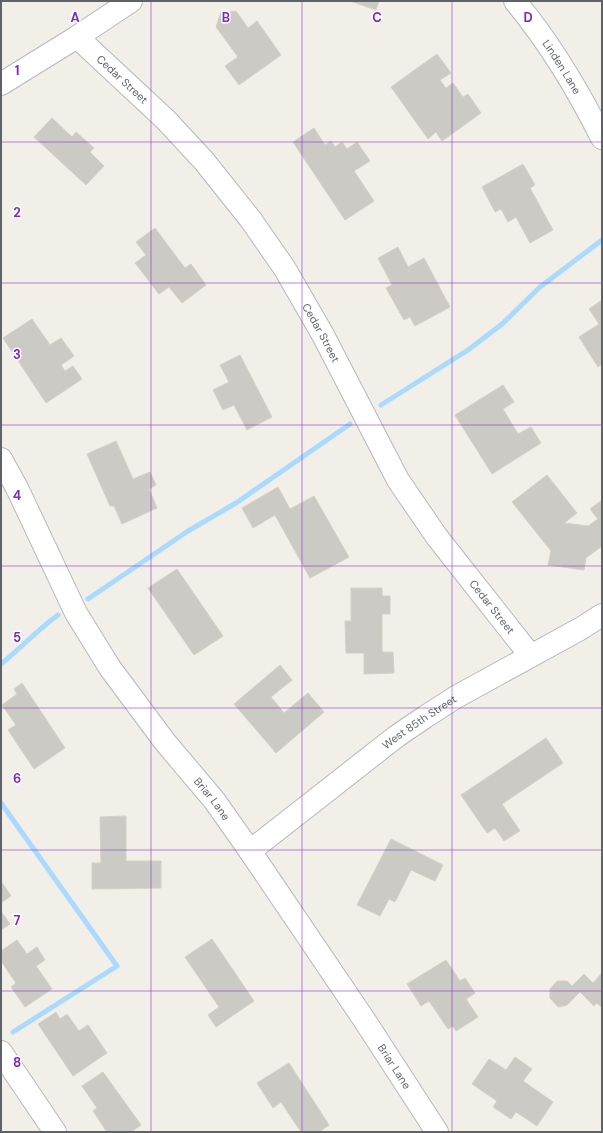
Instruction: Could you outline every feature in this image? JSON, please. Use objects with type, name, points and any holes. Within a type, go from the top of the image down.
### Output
[{"type":"street","points":[[1,84],[77,37],[131,1]]},
{"type":"street","name":"Linden Lane","points":[[515,1],[558,61],[585,104],[602,138]]},
{"type":"street","name":"Cedar Street","points":[[77,37],[166,120],[204,160],[251,220],[285,269],[323,335],[398,480],[436,537],[530,655]]},
{"type":"street","name":"Briar Lane","points":[[1,460],[17,488],[76,613],[110,668],[165,742],[214,800],[250,851],[365,1021],[437,1132]]},
{"type":"street","name":"West 85th Street","points":[[250,851],[397,736],[456,697],[530,655],[580,630],[602,615]]},
{"type":"street","points":[[1,1052],[55,1132]]},
{"type":"building","points":[[350,1],[379,1],[376,10]]},
{"type":"building","points":[[236,11],[248,28],[257,21],[281,55],[239,85],[225,66],[238,57],[216,27],[221,12]]},
{"type":"building","points":[[437,54],[451,73],[440,80],[446,88],[453,83],[463,97],[468,94],[481,113],[442,141],[436,132],[428,139],[391,87]]},
{"type":"building","points":[[52,118],[72,137],[76,132],[94,148],[90,152],[104,166],[86,185],[34,137]]},
{"type":"building","points":[[314,128],[325,145],[331,141],[335,147],[342,142],[347,149],[357,142],[370,161],[354,171],[374,201],[345,220],[293,142]]},
{"type":"building","points":[[523,164],[535,185],[530,188],[553,230],[530,243],[516,217],[508,222],[501,209],[495,212],[482,187]]},
{"type":"building","points":[[155,228],[185,268],[191,264],[206,285],[182,303],[169,287],[159,294],[135,263],[146,255],[136,242]]},
{"type":"building","points":[[398,247],[408,267],[424,258],[450,307],[415,326],[410,317],[404,320],[386,288],[392,285],[378,258]]},
{"type":"building","points":[[602,300],[602,364],[598,367],[579,337],[599,324],[589,309]]},
{"type":"building","points":[[32,319],[50,345],[61,338],[74,356],[61,365],[65,371],[73,366],[82,379],[46,403],[3,338]]},
{"type":"building","points":[[240,355],[272,417],[247,430],[234,405],[223,410],[213,390],[229,382],[220,365]]},
{"type":"building","points":[[503,385],[514,402],[503,409],[518,434],[531,427],[541,443],[492,474],[455,415]]},
{"type":"building","points":[[116,441],[133,479],[150,472],[156,485],[149,489],[157,508],[122,524],[114,506],[110,506],[87,454]]},
{"type":"building","points":[[547,475],[577,513],[564,523],[588,526],[598,519],[590,509],[602,500],[602,546],[586,558],[584,570],[548,565],[551,551],[512,502]]},
{"type":"building","points":[[278,487],[290,509],[314,496],[349,557],[310,578],[275,515],[253,528],[242,508]]},
{"type":"building","points":[[177,569],[223,636],[194,655],[148,588]]},
{"type":"building","points":[[351,588],[382,588],[382,596],[390,596],[390,614],[382,614],[382,652],[393,652],[394,673],[364,674],[364,653],[346,653],[345,621],[351,621]]},
{"type":"building","points":[[280,665],[292,680],[271,697],[284,713],[308,693],[324,712],[276,753],[234,704]]},
{"type":"building","points":[[22,683],[65,748],[34,769],[8,730],[16,725],[2,705],[17,694],[14,689]]},
{"type":"building","points":[[546,738],[563,763],[502,804],[520,831],[504,841],[495,828],[487,833],[461,795]]},
{"type":"building","points":[[126,816],[126,861],[161,861],[161,888],[92,889],[92,863],[101,863],[100,817]]},
{"type":"building","points":[[391,839],[443,865],[435,881],[411,870],[395,902],[389,899],[380,916],[357,905]]},
{"type":"building","points":[[1,881],[11,896],[1,903]]},
{"type":"building","points":[[1,911],[10,924],[1,930]]},
{"type":"building","points":[[212,939],[254,1001],[216,1027],[208,1015],[219,1007],[185,957]]},
{"type":"building","points":[[17,940],[27,954],[37,947],[45,960],[36,966],[52,989],[25,1007],[11,987],[16,983],[1,961],[1,951]]},
{"type":"building","points":[[446,960],[460,981],[465,978],[475,993],[466,999],[478,1017],[456,1031],[453,1026],[448,1029],[429,1001],[421,1006],[407,984]]},
{"type":"building","points":[[602,973],[602,1008],[597,1003],[594,1006],[580,992],[567,1005],[558,1007],[550,998],[550,989],[557,981],[567,981],[572,986],[584,974],[593,983]]},
{"type":"building","points":[[56,1012],[60,1019],[67,1014],[79,1031],[88,1025],[107,1053],[73,1076],[38,1024]]},
{"type":"building","points":[[515,1057],[532,1069],[523,1081],[553,1102],[537,1126],[516,1112],[511,1119],[493,1107],[497,1101],[472,1084],[489,1059],[506,1070]]},
{"type":"building","points":[[289,1063],[329,1125],[319,1132],[301,1132],[281,1102],[273,1108],[257,1083]]},
{"type":"building","points":[[103,1072],[141,1125],[131,1132],[107,1132],[93,1111],[97,1108],[82,1086]]},
{"type":"waterway","points":[[381,405],[468,350],[502,324],[540,287],[602,240]]},
{"type":"waterway","points":[[88,599],[188,531],[236,503],[350,424]]},
{"type":"waterway","points":[[1,664],[58,615]]},
{"type":"waterway","points":[[1,803],[117,966],[13,1032]]}]
